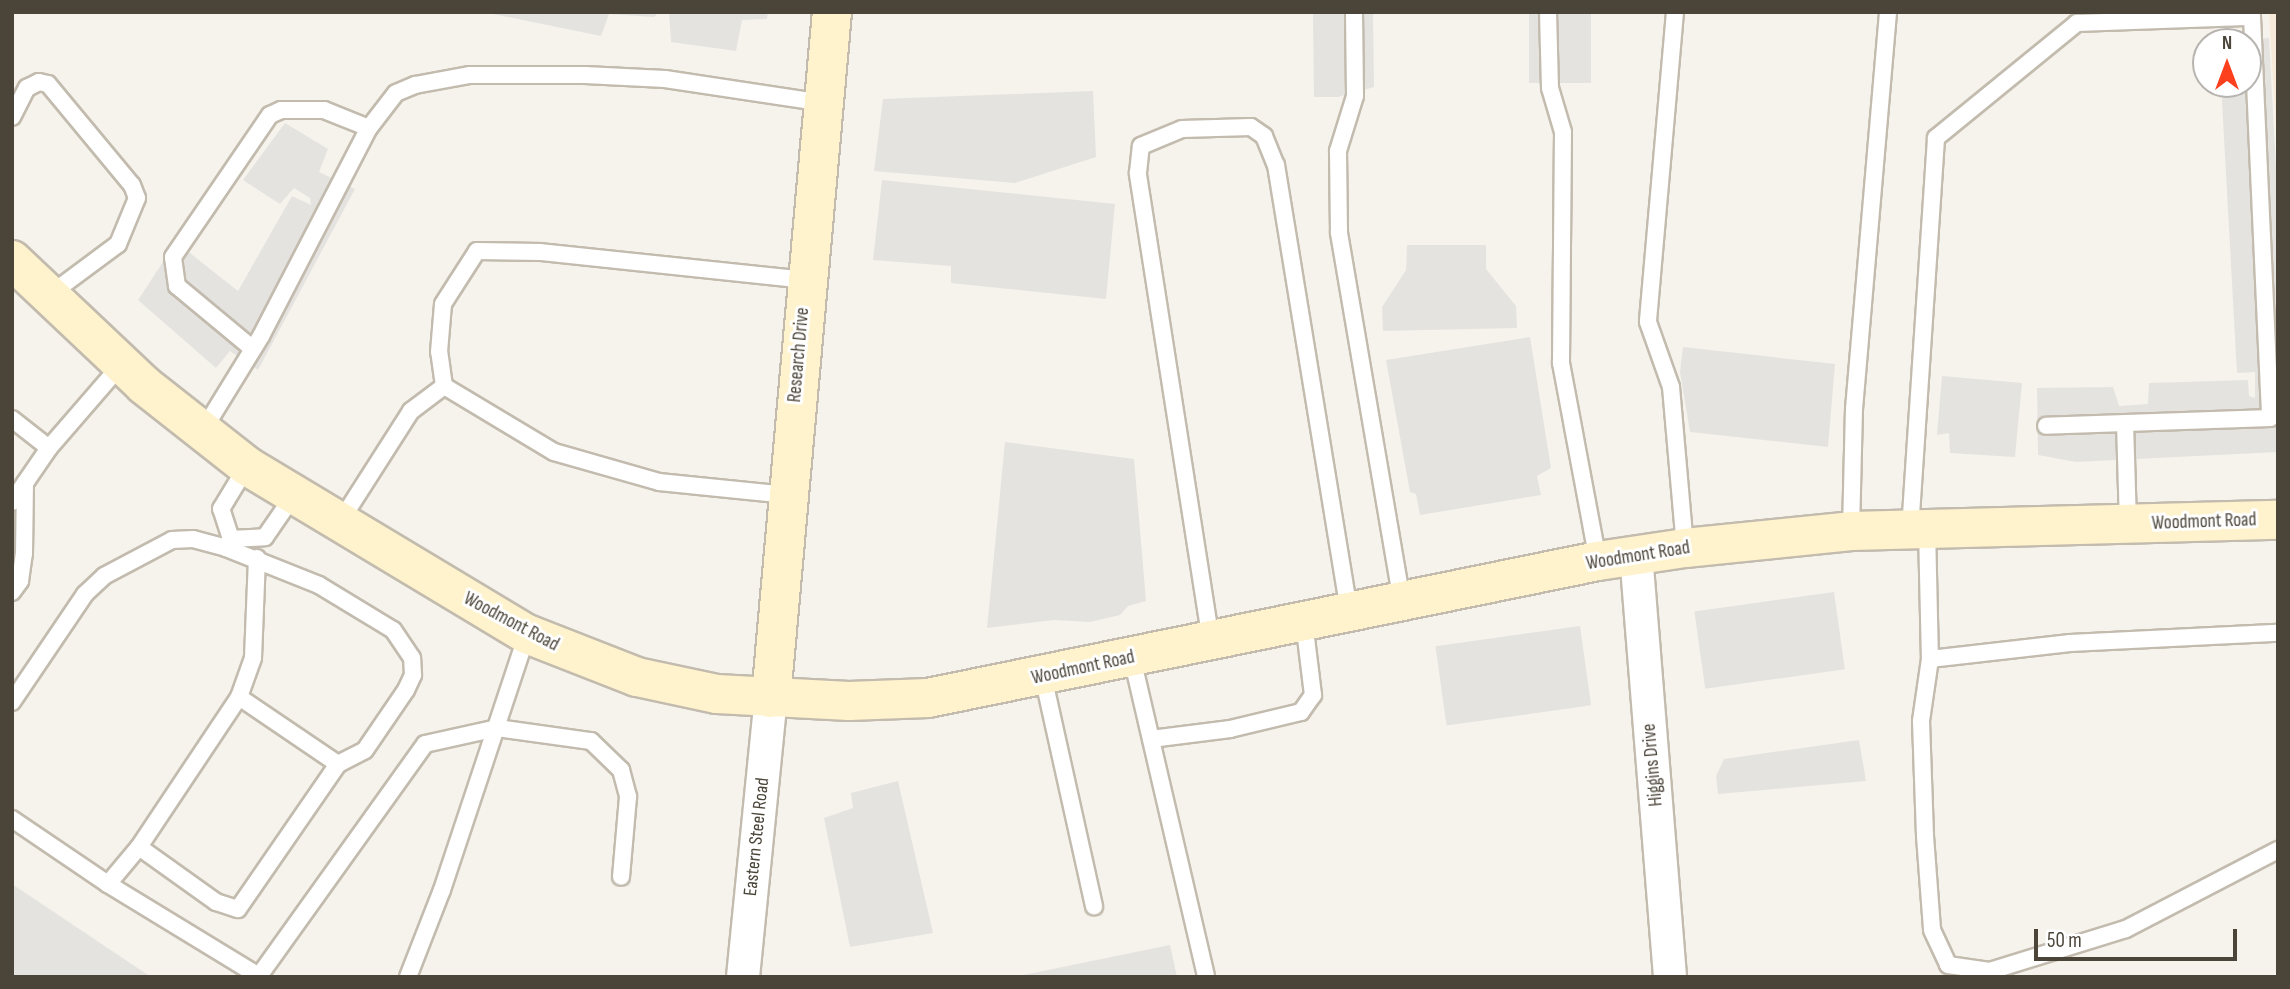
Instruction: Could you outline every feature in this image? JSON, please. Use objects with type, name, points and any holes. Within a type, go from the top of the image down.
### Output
[{"type":"main road","name":"Research Drive","points":[[771,698],[806,280],[832,12]]},
{"type":"main road","name":"Woodmont Road","points":[[12,260],[121,365],[247,466],[527,634],[637,677],[717,694],[849,701],[928,698],[1042,677],[1598,561],[1685,548],[1851,531],[2278,520]]},
{"type":"street","name":"Higgins Drive","points":[[1636,554],[1670,977]]},
{"type":"street","name":"Eastern Steel Road","points":[[743,977],[771,698]]},
{"type":"lane","points":[[1354,12],[1355,96],[1338,151],[1339,233],[1402,602]]},
{"type":"lane","points":[[1549,12],[1550,88],[1563,132],[1561,363],[1598,561]]},
{"type":"lane","points":[[1675,12],[1648,322],[1671,387],[1685,548]]},
{"type":"lane","points":[[1851,531],[1854,410],[1888,12]]},
{"type":"lane","points":[[2046,426],[2270,418],[2252,17],[2077,23],[1936,138],[1918,529],[1930,659],[1921,721],[1932,930],[1948,965],[1990,971],[2126,929],[2278,850]]},
{"type":"lane","points":[[202,432],[253,349],[369,128],[396,93],[415,85],[470,75],[665,79],[823,103]]},
{"type":"lane","points":[[12,117],[27,88],[39,82],[48,84],[132,185],[137,198],[118,244],[47,296]]},
{"type":"lane","points":[[253,349],[177,286],[173,257],[270,116],[281,110],[324,110],[369,128]]},
{"type":"lane","points":[[1211,641],[1138,173],[1141,146],[1182,130],[1251,127],[1264,136],[1276,164],[1349,613]]},
{"type":"lane","points":[[444,386],[439,352],[443,304],[477,251],[540,252],[806,280]]},
{"type":"lane","points":[[12,502],[49,448],[121,365]]},
{"type":"lane","points":[[444,386],[554,452],[659,482],[787,495]]},
{"type":"lane","points":[[340,523],[411,411],[444,386]]},
{"type":"lane","points":[[12,419],[49,448]]},
{"type":"lane","points":[[2125,423],[2128,524]]},
{"type":"lane","points":[[229,544],[221,509],[247,466]]},
{"type":"lane","points":[[12,592],[20,581],[24,554],[25,483]]},
{"type":"lane","points":[[229,544],[265,537],[294,494]]},
{"type":"lane","points":[[12,702],[85,594],[104,576],[172,541],[193,539],[229,544],[319,585],[393,630],[412,658],[406,690],[370,744],[338,764],[238,909],[216,902],[139,847]]},
{"type":"lane","points":[[108,884],[139,847],[239,697],[253,659],[257,558]]},
{"type":"lane","points":[[1151,740],[1230,729],[1301,712],[1313,695],[1304,622]]},
{"type":"lane","points":[[1930,659],[2070,643],[2278,633]]},
{"type":"lane","points":[[408,977],[497,728],[527,634]]},
{"type":"lane","points":[[1132,658],[1204,976]]},
{"type":"lane","points":[[1042,677],[1094,906]]},
{"type":"lane","points":[[239,697],[338,764]]},
{"type":"lane","points":[[12,819],[108,884],[260,976],[425,744],[497,728],[591,741],[621,770],[628,797],[621,877]]},
{"type":"shaded area","points":[[483,12],[659,12],[654,17],[609,14],[601,36]]},
{"type":"shaded area","points":[[669,12],[768,12],[767,19],[742,20],[736,51],[671,42]]},
{"type":"shaded area","points":[[1313,12],[1373,12],[1374,87],[1338,97],[1314,97]]},
{"type":"shaded area","points":[[1529,12],[1591,12],[1591,83],[1529,83]]},
{"type":"shaded area","points":[[2269,12],[2278,12],[2278,165]]},
{"type":"shaded area","points":[[2269,38],[2278,203],[2278,452],[2076,462],[2038,455],[2037,388],[2113,387],[2119,406],[2148,404],[2149,383],[2248,380],[2249,396],[2255,398],[2255,372],[2237,373],[2222,98],[2262,98],[2262,39]]},
{"type":"shaded area","points":[[1093,91],[1096,157],[1015,183],[874,171],[883,99]]},
{"type":"shaded area","points":[[285,123],[328,149],[319,172],[355,189],[258,370],[230,351],[216,368],[138,300],[176,242],[238,291],[292,196],[311,205],[310,198],[294,188],[280,204],[243,180]]},
{"type":"shaded area","points":[[882,180],[1115,204],[1106,299],[951,283],[951,266],[873,260]]},
{"type":"shaded area","points":[[1407,245],[1486,245],[1486,269],[1516,306],[1517,328],[1383,331],[1382,307],[1406,270]]},
{"type":"shaded area","points":[[1530,337],[1551,468],[1537,476],[1541,495],[1420,515],[1416,494],[1410,492],[1386,360]]},
{"type":"shaded area","points":[[1683,347],[1835,364],[1828,447],[1690,432],[1680,372]]},
{"type":"shaded area","points":[[1942,376],[2022,383],[2015,457],[1950,453],[1949,433],[1937,435]]},
{"type":"shaded area","points":[[1005,442],[1134,459],[1146,601],[1128,606],[1120,615],[1090,622],[1054,620],[987,628]]},
{"type":"shaded area","points":[[1834,592],[1845,669],[1705,689],[1694,612]]},
{"type":"shaded area","points":[[1580,626],[1591,705],[1447,726],[1435,646]]},
{"type":"shaded area","points":[[1859,740],[1866,781],[1718,794],[1716,776],[1724,759]]},
{"type":"shaded area","points":[[898,781],[933,933],[850,947],[824,818],[853,808],[851,793]]},
{"type":"shaded area","points":[[12,884],[151,977],[12,977]]},
{"type":"shaded area","points":[[1170,945],[1177,977],[1013,977]]}]
